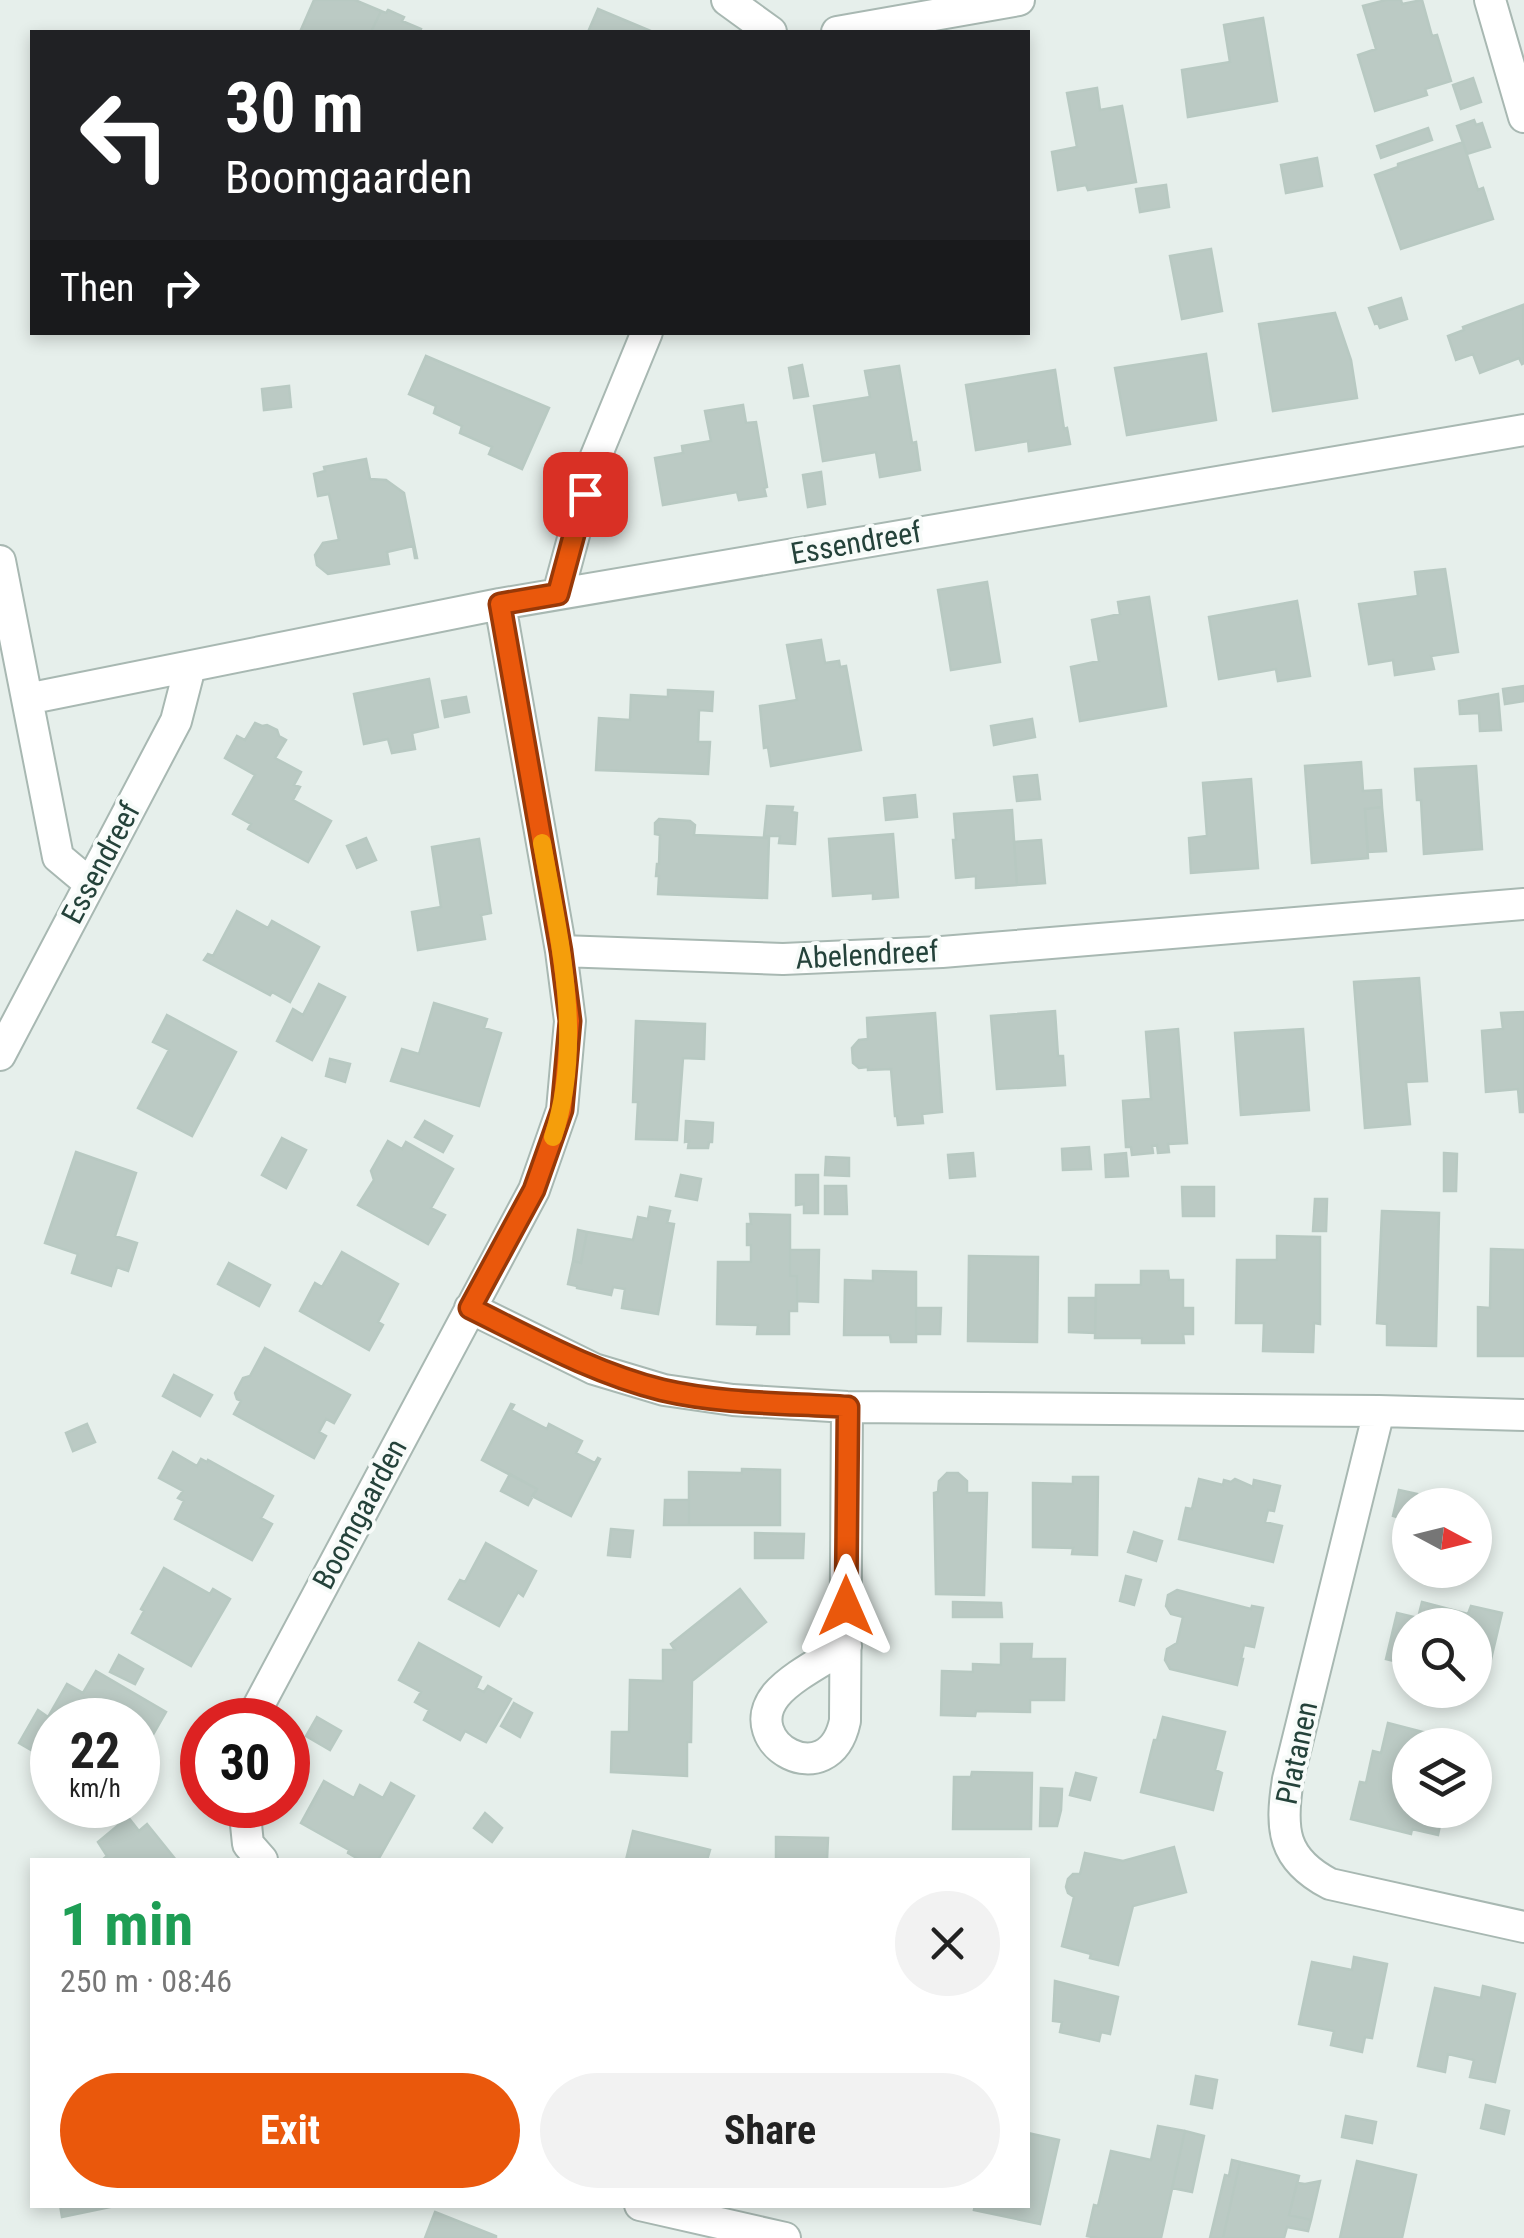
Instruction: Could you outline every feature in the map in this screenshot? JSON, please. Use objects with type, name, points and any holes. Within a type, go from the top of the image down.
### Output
[{"type":"street","points":[[727,0],[768,30]]},
{"type":"street","points":[[848,30],[1018,0]]},
{"type":"street","points":[[1490,0],[1524,117]]},
{"type":"street","points":[[558,594],[594,461],[646,335]]},
{"type":"street","name":"Essendreef","points":[[26,699],[500,604],[1524,430]]},
{"type":"street","points":[[0,561],[58,857],[89,883]]},
{"type":"street","points":[[500,604],[561,951]]},
{"type":"street","name":"Essendreef","points":[[0,1055],[176,721],[190,667]]},
{"type":"street","name":"Abelendreef","points":[[561,951],[783,959],[942,952],[1524,904]]},
{"type":"street","name":"Boomgaarden","points":[[262,1698],[534,1190],[562,1110],[570,1021],[561,951]]},
{"type":"street","points":[[470,1308],[594,1369],[664,1390],[733,1400],[848,1407],[1524,1415]]},
{"type":"street","points":[[846,1646],[848,1407]]},
{"type":"street","name":"Platanen","points":[[1378,1412],[1288,1780],[1283,1810],[1286,1834],[1292,1852],[1310,1873],[1330,1884],[1524,1927]]},
{"type":"street","points":[[246,1828],[248,1844],[260,1858]]},
{"type":"street","points":[[653,2208],[785,2238]]},
{"type":"building","points":[[314,0],[355,0],[381,11],[372,30],[301,30]]},
{"type":"building","points":[[1401,0],[1402,4],[1422,0],[1451,81],[1425,89],[1427,95],[1375,111],[1358,55],[1376,49],[1363,6]]},
{"type":"building","points":[[598,9],[648,30],[589,30]]},
{"type":"building","points":[[388,10],[404,17],[402,21],[421,30],[372,30],[381,11]]},
{"type":"building","points":[[1263,18],[1277,101],[1188,117],[1182,70],[1230,62],[1224,25]]},
{"type":"building","points":[[1473,78],[1481,102],[1461,109],[1453,85]]},
{"type":"building","points":[[1097,88],[1100,110],[1122,106],[1136,182],[1088,190],[1086,185],[1058,190],[1052,152],[1077,147],[1067,93]]},
{"type":"building","points":[[1474,120],[1476,125],[1482,123],[1490,147],[1467,154],[1457,126]]},
{"type":"building","points":[[1428,128],[1432,140],[1381,158],[1377,146]]},
{"type":"building","points":[[1463,142],[1478,190],[1483,188],[1493,219],[1401,249],[1375,175]]},
{"type":"building","points":[[1317,158],[1322,186],[1286,193],[1281,165]]},
{"type":"building","points":[[1166,185],[1169,207],[1140,212],[1136,189]]},
{"type":"building","points":[[1211,249],[1222,311],[1182,319],[1170,256]]},
{"type":"building","points":[[1401,298],[1407,319],[1380,328],[1375,324],[1369,308]]},
{"type":"building","points":[[1523,305],[1524,363],[1519,358],[1480,373],[1473,354],[1456,360],[1448,336]]},
{"type":"building","points":[[1335,313],[1351,360],[1357,398],[1273,411],[1259,324]]},
{"type":"building","points":[[1206,354],[1216,420],[1127,435],[1115,368]]},
{"type":"building","points":[[426,356],[549,408],[522,469],[489,454],[492,447],[460,433],[462,426],[434,413],[436,406],[409,394]]},
{"type":"building","points":[[802,365],[808,396],[794,398],[789,368]]},
{"type":"building","points":[[899,366],[920,470],[880,477],[876,452],[823,461],[814,406],[870,397],[865,371]]},
{"type":"building","points":[[1055,370],[1070,444],[1029,451],[1028,441],[976,450],[966,385]]},
{"type":"building","points":[[289,386],[291,407],[264,410],[262,389]]},
{"type":"building","points":[[743,405],[746,423],[756,422],[766,496],[739,500],[737,492],[663,505],[655,458],[683,453],[682,446],[711,441],[705,411]]},
{"type":"building","points":[[366,459],[370,479],[386,480],[404,493],[417,558],[413,546],[387,552],[389,564],[328,574],[317,565],[315,555],[323,543],[339,540],[329,494],[318,496],[314,474],[325,471],[324,467]]},
{"type":"building","points":[[821,472],[825,504],[808,507],[803,475]]},
{"type":"building","points":[[1445,569],[1458,652],[1431,656],[1434,669],[1395,675],[1393,660],[1369,664],[1359,604],[1418,596],[1415,572]]},
{"type":"building","points":[[987,582],[1000,662],[951,670],[938,590]]},
{"type":"building","points":[[1149,597],[1166,706],[1080,721],[1071,667],[1099,661],[1092,620],[1120,614],[1118,602]]},
{"type":"building","points":[[1297,601],[1310,676],[1278,681],[1276,669],[1219,679],[1209,617]]},
{"type":"building","points":[[821,640],[825,663],[839,661],[840,667],[846,666],[861,750],[771,766],[768,747],[764,748],[760,706],[797,700],[787,645]]},
{"type":"building","points":[[429,679],[438,727],[412,733],[415,749],[392,753],[388,739],[364,744],[354,694]]},
{"type":"building","points":[[1524,686],[1524,701],[1505,704],[1503,689]]},
{"type":"building","points":[[668,690],[713,692],[712,711],[699,710],[698,742],[710,742],[708,774],[596,770],[599,718],[630,720],[631,695],[668,697]]},
{"type":"building","points":[[1498,694],[1501,730],[1480,731],[1479,713],[1460,714],[1459,701]]},
{"type":"building","points":[[466,697],[469,712],[445,717],[442,701]]},
{"type":"building","points":[[1032,719],[1035,737],[994,745],[991,726]]},
{"type":"building","points":[[255,723],[277,730],[286,740],[275,758],[301,772],[294,785],[300,787],[293,800],[331,821],[308,862],[248,829],[251,824],[233,814],[255,775],[225,758],[237,736],[245,740]]},
{"type":"building","points":[[1361,762],[1363,791],[1381,790],[1382,807],[1365,809],[1368,858],[1312,863],[1305,766]]},
{"type":"building","points":[[1476,766],[1482,849],[1424,854],[1415,769]]},
{"type":"building","points":[[1037,775],[1040,799],[1017,801],[1014,777]]},
{"type":"building","points":[[1251,779],[1258,868],[1191,873],[1189,838],[1207,836],[1203,783]]},
{"type":"building","points":[[915,795],[917,817],[886,820],[884,798]]},
{"type":"building","points":[[767,806],[793,807],[792,812],[797,813],[795,844],[779,843],[780,836],[764,836]]},
{"type":"building","points":[[1382,807],[1386,851],[1368,852],[1365,809]]},
{"type":"building","points":[[1012,810],[1017,885],[976,888],[976,876],[956,878],[954,814]]},
{"type":"building","points":[[659,819],[690,821],[695,825],[694,835],[769,838],[767,898],[658,894],[660,835],[655,834],[655,823]]},
{"type":"building","points":[[893,834],[898,897],[873,899],[873,893],[833,896],[829,839]]},
{"type":"building","points":[[366,838],[376,860],[357,868],[347,846]]},
{"type":"building","points":[[479,839],[491,913],[481,915],[485,939],[418,950],[412,912],[441,907],[432,847]]},
{"type":"building","points":[[1041,840],[1045,883],[1017,885],[1014,842]]},
{"type":"building","points":[[237,911],[268,928],[272,921],[319,947],[290,1002],[204,960],[208,954],[213,956]]},
{"type":"building","points":[[1419,978],[1427,1081],[1406,1082],[1410,1124],[1365,1128],[1354,982]]},
{"type":"building","points":[[319,984],[345,997],[312,1060],[277,1041],[293,1009],[303,1015]]},
{"type":"building","points":[[434,1003],[487,1019],[484,1028],[501,1033],[479,1106],[391,1081],[402,1049],[419,1054]]},
{"type":"building","points":[[1055,1011],[1058,1056],[1063,1056],[1065,1085],[997,1089],[991,1016]]},
{"type":"building","points":[[1524,1012],[1524,1112],[1520,1112],[1518,1089],[1486,1092],[1482,1031],[1503,1029],[1501,1013]]},
{"type":"building","points":[[935,1013],[942,1112],[922,1114],[923,1123],[898,1125],[891,1069],[859,1068],[853,1063],[852,1048],[859,1040],[868,1039],[867,1018]]},
{"type":"building","points":[[167,1015],[236,1052],[192,1136],[138,1108],[169,1050],[153,1042]]},
{"type":"building","points":[[636,1021],[705,1024],[704,1059],[683,1058],[677,1140],[636,1139]]},
{"type":"building","points":[[1178,1029],[1187,1143],[1168,1144],[1169,1152],[1158,1153],[1157,1145],[1152,1146],[1153,1153],[1132,1155],[1131,1147],[1126,1147],[1123,1101],[1151,1099],[1146,1032]]},
{"type":"building","points":[[1303,1029],[1309,1110],[1241,1115],[1235,1033]]},
{"type":"building","points":[[330,1059],[350,1064],[345,1082],[326,1076]]},
{"type":"building","points":[[425,1121],[452,1136],[443,1152],[415,1137]]},
{"type":"building","points":[[686,1121],[713,1123],[708,1148],[688,1148]]},
{"type":"building","points":[[282,1138],[306,1150],[286,1188],[262,1175]]},
{"type":"building","points":[[388,1141],[402,1149],[406,1142],[453,1169],[431,1208],[445,1215],[428,1244],[358,1205],[374,1180],[371,1171]]},
{"type":"building","points":[[1089,1147],[1091,1169],[1063,1170],[1062,1149]]},
{"type":"building","points":[[76,1152],[136,1173],[115,1236],[137,1243],[128,1271],[117,1267],[111,1286],[72,1273],[78,1254],[45,1243]]},
{"type":"building","points":[[973,1153],[975,1176],[950,1178],[948,1155]]},
{"type":"building","points":[[1126,1153],[1128,1176],[1106,1177],[1105,1155]]},
{"type":"building","points":[[1444,1153],[1457,1154],[1456,1191],[1444,1191]]},
{"type":"building","points":[[826,1157],[849,1158],[849,1176],[825,1175]]},
{"type":"building","points":[[681,1175],[701,1179],[697,1200],[676,1196]]},
{"type":"building","points":[[796,1175],[818,1175],[818,1213],[804,1213],[804,1204],[796,1205]]},
{"type":"building","points":[[825,1186],[846,1186],[847,1214],[825,1214]]},
{"type":"building","points":[[1182,1187],[1214,1187],[1214,1216],[1183,1216]]},
{"type":"building","points":[[1315,1199],[1327,1199],[1326,1231],[1313,1231]]},
{"type":"building","points":[[650,1207],[670,1211],[667,1223],[674,1224],[658,1314],[622,1308],[625,1289],[613,1287],[611,1295],[568,1284],[573,1261],[581,1263],[587,1232],[633,1240],[638,1217],[648,1219]]},
{"type":"building","points":[[1382,1211],[1439,1213],[1436,1346],[1387,1345],[1387,1324],[1377,1323]]},
{"type":"building","points":[[750,1214],[790,1215],[790,1276],[797,1276],[797,1311],[789,1311],[789,1334],[757,1334],[758,1325],[717,1324],[718,1262],[751,1262],[751,1245],[747,1245]]},
{"type":"building","points":[[578,1230],[587,1232],[581,1263],[573,1261]]},
{"type":"building","points":[[1277,1236],[1320,1237],[1320,1324],[1314,1323],[1313,1352],[1263,1351],[1264,1323],[1236,1323],[1237,1260],[1277,1260]]},
{"type":"building","points":[[1491,1249],[1524,1250],[1524,1356],[1478,1356],[1478,1307],[1490,1308]]},
{"type":"building","points":[[790,1250],[819,1250],[818,1302],[797,1301],[797,1276],[790,1276]]},
{"type":"building","points":[[342,1252],[398,1284],[378,1322],[383,1325],[369,1350],[300,1311],[315,1283],[322,1287]]},
{"type":"building","points":[[969,1256],[1038,1257],[1037,1342],[968,1341]]},
{"type":"building","points":[[229,1263],[270,1285],[259,1306],[218,1284]]},
{"type":"building","points":[[873,1271],[916,1272],[916,1342],[891,1342],[890,1335],[844,1335],[845,1280],[873,1281]]},
{"type":"building","points":[[1141,1271],[1168,1271],[1169,1280],[1183,1280],[1183,1308],[1193,1308],[1193,1334],[1183,1334],[1184,1343],[1095,1338],[1096,1285],[1141,1285]]},
{"type":"building","points":[[1069,1298],[1096,1298],[1095,1333],[1069,1332]]},
{"type":"building","points":[[916,1308],[941,1308],[940,1334],[916,1334]]},
{"type":"building","points":[[265,1348],[350,1395],[334,1423],[326,1419],[319,1432],[326,1436],[314,1458],[234,1414],[241,1401],[235,1393],[243,1378],[250,1376]]},
{"type":"building","points":[[174,1375],[212,1395],[200,1416],[163,1396]]},
{"type":"building","points":[[511,1404],[511,1410],[547,1429],[549,1424],[582,1441],[576,1453],[595,1463],[600,1459],[571,1516],[532,1496],[537,1489],[482,1460]]},
{"type":"building","points":[[87,1424],[95,1442],[73,1451],[66,1433]]},
{"type":"building","points":[[173,1452],[197,1466],[201,1459],[208,1460],[273,1496],[261,1518],[272,1524],[252,1560],[175,1519],[184,1501],[178,1498],[183,1491],[159,1478]]},
{"type":"building","points":[[742,1469],[780,1470],[780,1525],[689,1525],[689,1472],[742,1473]]},
{"type":"building","points":[[947,1473],[958,1473],[967,1481],[967,1493],[987,1493],[984,1595],[936,1594],[934,1493]]},
{"type":"building","points":[[510,1474],[537,1489],[528,1505],[501,1491]]},
{"type":"building","points":[[1073,1477],[1098,1477],[1097,1555],[1072,1554],[1073,1548],[1033,1547],[1033,1483],[1073,1484]]},
{"type":"building","points":[[1199,1479],[1223,1485],[1224,1480],[1235,1479],[1253,1487],[1254,1480],[1280,1486],[1274,1511],[1268,1510],[1265,1522],[1282,1526],[1273,1562],[1179,1539],[1186,1508],[1192,1509]]},
{"type":"building","points":[[665,1500],[689,1500],[689,1525],[664,1525]]},
{"type":"building","points":[[611,1529],[633,1531],[630,1557],[608,1555]]},
{"type":"building","points":[[1134,1532],[1162,1541],[1156,1561],[1128,1552]]},
{"type":"building","points":[[755,1533],[804,1534],[803,1558],[755,1558]]},
{"type":"building","points":[[486,1543],[536,1571],[523,1596],[518,1592],[499,1626],[449,1599],[460,1580],[465,1582]]},
{"type":"building","points":[[164,1568],[210,1594],[213,1589],[230,1599],[191,1666],[132,1633]]},
{"type":"building","points":[[1126,1576],[1141,1580],[1134,1605],[1120,1601]]},
{"type":"building","points":[[740,1589],[766,1622],[692,1681],[687,1776],[611,1772],[612,1732],[629,1732],[630,1680],[663,1681],[663,1650],[675,1650],[671,1644]]},
{"type":"building","points":[[1177,1590],[1251,1609],[1263,1608],[1254,1647],[1244,1645],[1237,1685],[1170,1669],[1165,1660],[1167,1649],[1177,1643],[1183,1617],[1171,1614],[1166,1606],[1168,1595]]},
{"type":"building","points":[[953,1602],[1001,1603],[1002,1617],[953,1617]]},
{"type":"building","points":[[1422,1602],[1445,1608],[1420,1608]]},
{"type":"building","points":[[1492,1611],[1502,1613],[1492,1655]]},
{"type":"building","points":[[1392,1634],[1392,1660],[1386,1659]]},
{"type":"building","points":[[419,1643],[481,1677],[476,1688],[484,1692],[488,1686],[511,1699],[486,1742],[465,1731],[460,1740],[424,1720],[429,1710],[415,1702],[421,1692],[399,1680]]},
{"type":"building","points":[[1001,1644],[1032,1644],[1031,1659],[1065,1659],[1064,1700],[1030,1700],[1030,1712],[941,1715],[942,1671],[973,1672],[973,1664],[1001,1665]]},
{"type":"building","points":[[119,1655],[143,1669],[135,1684],[110,1672]]},
{"type":"building","points":[[96,1671],[142,1698],[59,1698],[67,1684],[83,1693]]},
{"type":"building","points":[[514,1703],[532,1713],[520,1737],[501,1726]]},
{"type":"building","points":[[317,1717],[341,1731],[330,1750],[310,1738]]},
{"type":"building","points":[[1163,1717],[1225,1732],[1215,1770],[1222,1773],[1213,1810],[1141,1792]]},
{"type":"building","points":[[1388,1723],[1407,1728],[1392,1728],[1392,1828],[1439,1828],[1438,1835],[1412,1829],[1411,1834],[1351,1819],[1360,1782],[1366,1783],[1373,1751],[1381,1753]]},
{"type":"building","points":[[30,1724],[30,1749],[19,1743]]},
{"type":"building","points":[[972,1772],[1032,1773],[1031,1829],[953,1829],[954,1777],[971,1777]]},
{"type":"building","points":[[1076,1773],[1096,1778],[1090,1800],[1070,1795]]},
{"type":"building","points":[[324,1781],[354,1798],[360,1785],[383,1798],[391,1783],[414,1796],[379,1858],[357,1858],[310,1828],[310,1807]]},
{"type":"building","points":[[1041,1788],[1062,1789],[1057,1826],[1040,1826]]},
{"type":"building","points":[[485,1813],[502,1828],[492,1842],[474,1828]]},
{"type":"building","points":[[115,1828],[150,1828],[174,1858],[104,1858],[107,1856],[98,1842]]},
{"type":"building","points":[[633,1831],[710,1850],[708,1858],[626,1858]]},
{"type":"building","points":[[776,1837],[828,1838],[827,1858],[776,1858]]},
{"type":"building","points":[[1174,1847],[1186,1892],[1133,1906],[1118,1965],[1062,1946],[1074,1897],[1066,1887],[1073,1874],[1080,1874],[1085,1853],[1123,1861]]},
{"type":"building","points":[[1354,1957],[1387,1964],[1372,2038],[1365,2037],[1362,2052],[1331,2045],[1334,2031],[1299,2024],[1312,1962],[1352,1970]]},
{"type":"building","points":[[1055,1981],[1118,1997],[1110,2034],[1101,2032],[1099,2041],[1060,2032],[1062,2022],[1053,2021]]},
{"type":"building","points":[[1483,1986],[1515,1994],[1495,2082],[1470,2077],[1474,2060],[1448,2054],[1445,2072],[1418,2066],[1435,1988],[1481,1998]]},
{"type":"building","points":[[1196,2076],[1217,2080],[1212,2108],[1191,2104]]},
{"type":"building","points":[[1486,2105],[1509,2111],[1504,2134],[1481,2128]]},
{"type":"building","points":[[1346,2116],[1376,2122],[1372,2143],[1342,2137]]},
{"type":"building","points":[[1158,2126],[1185,2131],[1161,2238],[1087,2236],[1111,2151],[1151,2160]]},
{"type":"building","points":[[1185,2131],[1204,2136],[1192,2192],[1172,2188]]},
{"type":"building","points":[[1030,2133],[1059,2140],[1040,2224],[974,2210],[1030,2208]]},
{"type":"building","points":[[1232,2160],[1240,2162],[1223,2238],[1210,2238],[1225,2175],[1229,2176]]},
{"type":"building","points":[[1357,2161],[1416,2175],[1402,2238],[1340,2238]]},
{"type":"building","points":[[1240,2162],[1299,2176],[1289,2215],[1311,2220],[1308,2231],[1287,2227],[1284,2238],[1223,2238]]},
{"type":"building","points":[[1320,2181],[1311,2220],[1289,2215],[1297,2183]]},
{"type":"building","points":[[60,2208],[105,2208],[62,2217]]},
{"type":"building","points":[[435,2212],[496,2236],[496,2238],[425,2238]]},
{"type":"slow traffic","points":[[542,843],[570,1021],[562,1110],[553,1137]]},
{"type":"route","points":[[585,494],[558,594],[500,604],[570,1021],[562,1110],[553,1136],[534,1190],[470,1308],[594,1369],[664,1390],[733,1400],[848,1407],[846,1606]]}]
